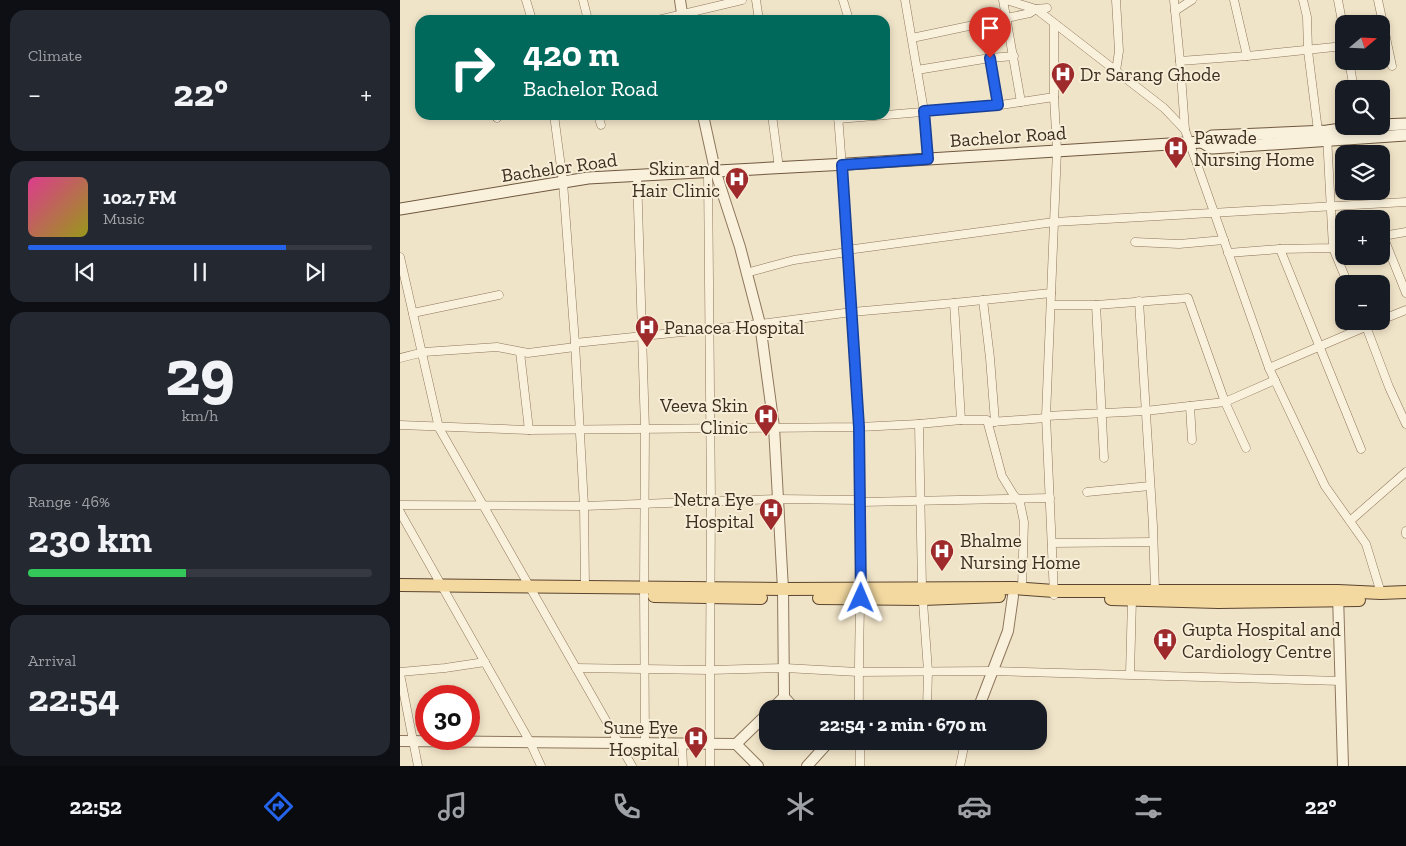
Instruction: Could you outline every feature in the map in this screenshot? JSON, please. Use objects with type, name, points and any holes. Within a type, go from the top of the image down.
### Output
[{"type":"main road","points":[[1390,125],[1406,124]]},
{"type":"main road","name":"Bachelor Road","points":[[400,209],[588,178],[842,165],[1188,142],[1202,142],[1212,148],[1335,132]]},
{"type":"main road","name":"Bachelor Road","points":[[1324,134],[1406,135]]},
{"type":"main road","points":[[400,585],[443,588],[711,593],[1018,592],[1218,602],[1406,592]]},
{"type":"main road","points":[[531,590],[585,587],[644,592]]},
{"type":"main road","points":[[400,593],[443,588]]},
{"type":"main road","points":[[1054,594],[1155,592],[1338,596],[1406,600]]},
{"type":"street","points":[[526,0],[530,15]]},
{"type":"street","points":[[584,0],[587,15]]},
{"type":"street","points":[[680,0],[683,15]]},
{"type":"street","points":[[690,15],[742,0]]},
{"type":"street","points":[[756,0],[758,15]]},
{"type":"street","points":[[843,0],[848,15]]},
{"type":"street","points":[[905,0],[924,111],[928,159]]},
{"type":"street","points":[[1021,102],[1005,0],[1036,9],[1164,108],[1185,130]]},
{"type":"street","points":[[1116,0],[1119,51],[1116,71]]},
{"type":"street","points":[[1174,0],[1185,130],[1188,142],[1269,368],[1325,486],[1366,544],[1381,593]]},
{"type":"street","points":[[1175,10],[1192,0]]},
{"type":"street","points":[[1234,0],[1248,56]]},
{"type":"street","points":[[1303,0],[1307,17],[1308,50],[1324,134],[1333,248],[1344,275]]},
{"type":"street","points":[[1338,0],[1341,15]]},
{"type":"street","points":[[1378,0],[1392,66]]},
{"type":"street","points":[[912,38],[1030,13],[1046,5],[1051,20],[1057,150],[1046,417],[1054,594]]},
{"type":"street","points":[[984,22],[998,105]]},
{"type":"street","points":[[1180,61],[1335,47]]},
{"type":"street","points":[[917,70],[1014,56]]},
{"type":"street","points":[[890,116],[998,105],[1054,97]]},
{"type":"street","points":[[555,120],[564,182],[575,345],[584,506],[585,587]]},
{"type":"street","points":[[600,120],[601,125]]},
{"type":"street","points":[[704,120],[711,171],[709,330],[711,502],[710,766]]},
{"type":"street","points":[[773,120],[779,168]]},
{"type":"street","points":[[838,120],[859,427],[861,593],[858,672],[860,700]]},
{"type":"street","points":[[711,171],[740,247],[760,324],[774,427],[785,668],[784,697],[781,700]]},
{"type":"street","points":[[637,175],[645,429],[645,743]]},
{"type":"street","points":[[746,272],[794,260],[847,251],[1054,222],[1406,202]]},
{"type":"street","points":[[1390,235],[1406,232]]},
{"type":"street","points":[[1135,242],[1179,244],[1224,240]]},
{"type":"street","points":[[1228,253],[1280,249],[1333,248]]},
{"type":"street","points":[[1280,249],[1361,449]]},
{"type":"street","points":[[1390,255],[1406,293]]},
{"type":"street","points":[[400,257],[439,428],[632,766]]},
{"type":"street","points":[[400,358],[422,353],[500,347],[520,352],[852,312],[1051,293]]},
{"type":"street","points":[[413,313],[499,295]]},
{"type":"street","points":[[1050,305],[1096,305],[1188,298],[1225,402],[1246,448]]},
{"type":"street","points":[[981,700],[1008,631],[1018,592],[1024,522],[1020,503],[1002,476],[991,422],[990,358],[983,300]]},
{"type":"street","points":[[1139,302],[1155,592]]},
{"type":"street","points":[[954,303],[961,420]]},
{"type":"street","points":[[1096,305],[1104,458]]},
{"type":"street","points":[[1390,317],[1406,310]]},
{"type":"street","points":[[1269,368],[1353,330]]},
{"type":"street","points":[[1367,330],[1389,387],[1406,424]]},
{"type":"street","points":[[520,352],[529,430]]},
{"type":"street","points":[[400,425],[529,430],[859,427],[961,420],[987,420],[991,422],[1145,411],[1225,402],[1275,380]]},
{"type":"street","points":[[1190,406],[1192,440]]},
{"type":"street","points":[[919,424],[923,593],[928,671],[927,700]]},
{"type":"street","points":[[1350,521],[1406,472]]},
{"type":"street","points":[[1087,492],[1150,486]]},
{"type":"street","points":[[400,505],[584,506],[778,500],[860,501],[1050,498]]},
{"type":"street","points":[[400,512],[530,742],[541,766]]},
{"type":"street","points":[[1052,543],[1153,542]]},
{"type":"street","points":[[1338,596],[1344,766]]},
{"type":"street","points":[[1130,674],[1132,599]]},
{"type":"street","points":[[418,766],[400,673],[485,662]]},
{"type":"street","points":[[576,668],[644,670],[785,668],[858,672],[992,671],[1341,681]]},
{"type":"street","points":[[784,697],[787,700]]},
{"type":"street","points":[[400,742],[736,744],[759,722]]},
{"type":"street","points":[[682,743],[683,766]]},
{"type":"street","points":[[736,744],[758,766]]},
{"type":"street","points":[[807,766],[820,750]]},
{"type":"street","points":[[860,750],[860,766]]},
{"type":"street","points":[[960,766],[963,750]]},
{"type":"place","name":"Dr Sarang Ghode","points":[[1063,95]]},
{"type":"place","name":"Pawade Nursing Home","points":[[1176,169]]},
{"type":"place","name":"Skin and Hair Clinic","points":[[737,200]]},
{"type":"place","name":"Panacea Hospital","points":[[647,348]]},
{"type":"place","name":"Veeva Skin Clinic","points":[[766,437]]},
{"type":"place","name":"Netra Eye Hospital","points":[[771,531]]},
{"type":"place","name":"Bhalme Nursing Home","points":[[942,572]]},
{"type":"place","name":"Gupta Hospital and Cardiology Centre","points":[[1165,661]]},
{"type":"place","name":"Sune Eye Hospital","points":[[696,759]]},
{"type":"route","points":[[861,598],[859,427],[842,165],[928,159],[924,111],[998,105],[990,58]]}]
